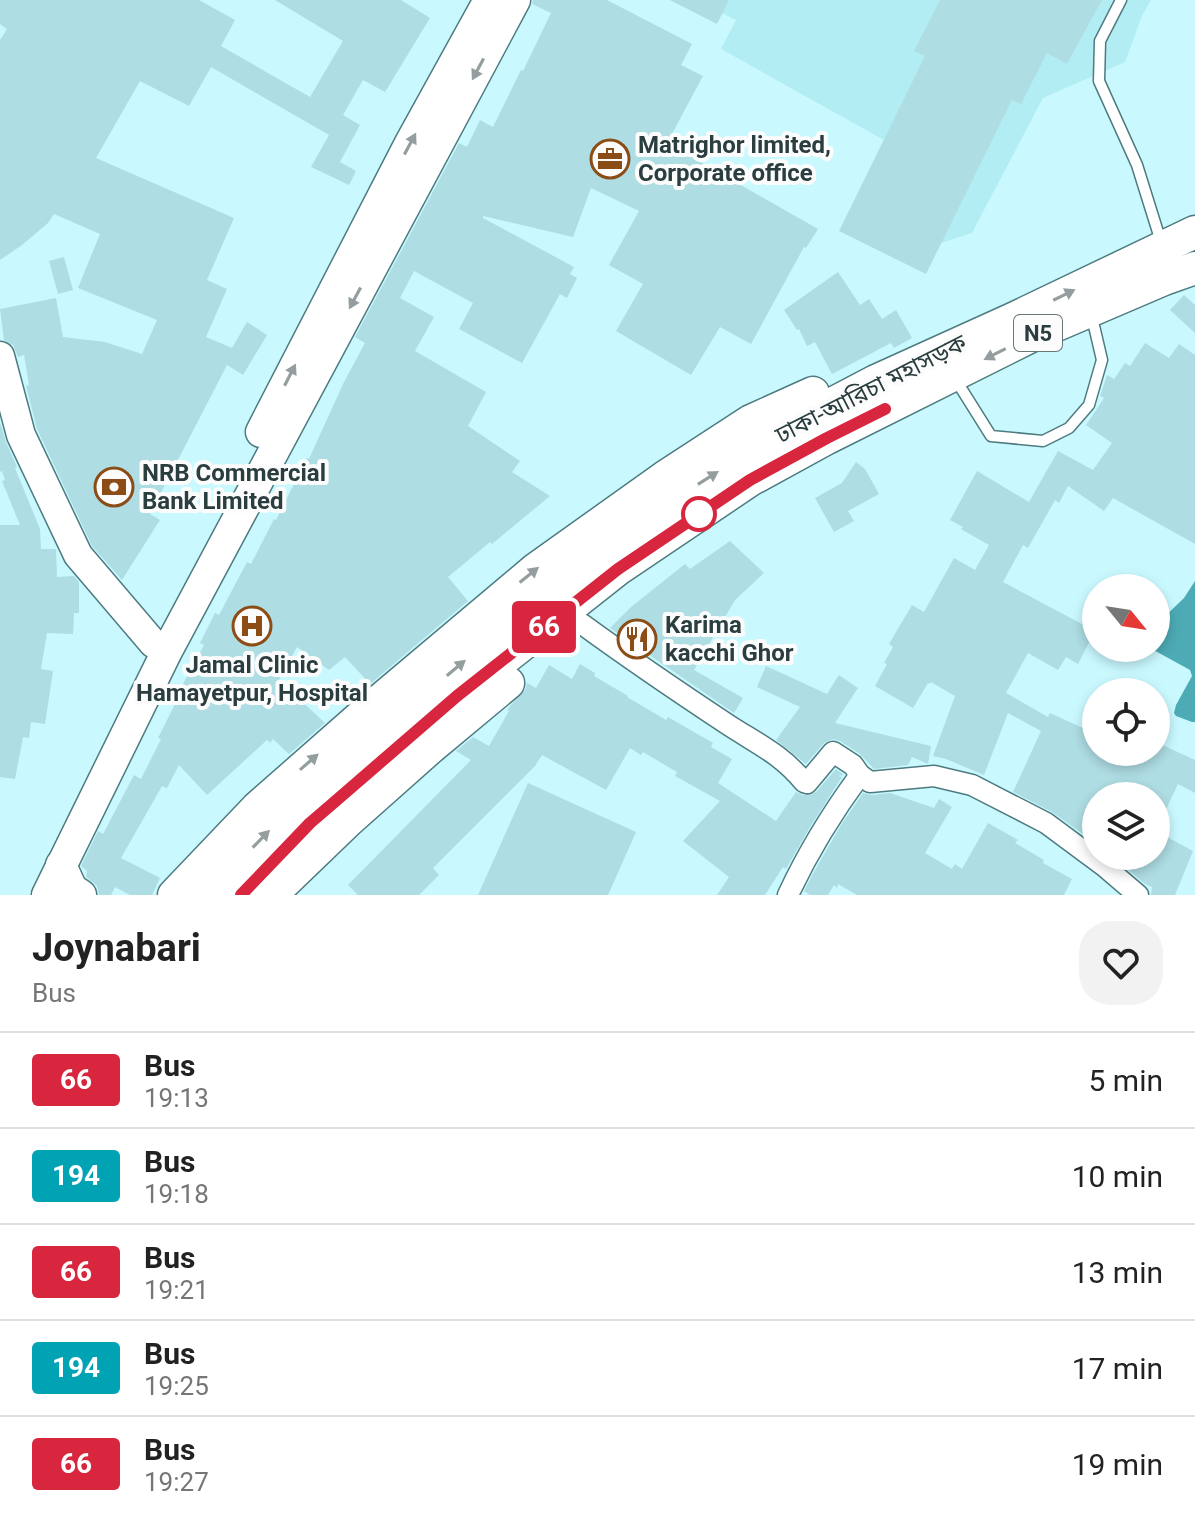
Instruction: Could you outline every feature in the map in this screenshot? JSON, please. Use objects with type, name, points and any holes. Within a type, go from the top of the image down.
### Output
[{"type":"highway","name":"ঢাকা-আরিচা মহাসড়ক","points":[[241,895],[321,813],[457,696],[618,569],[750,480],[827,438],[880,395],[1013,319],[1195,232]]},
{"type":"highway","name":"N5","points":[[880,395],[953,376],[1033,335],[1195,268]]},
{"type":"highway","points":[[174,895],[257,808],[365,713],[536,569],[665,477],[751,421],[822,389],[880,395],[843,448],[687,545],[613,598],[430,748],[271,895]]},
{"type":"highway","name":"ঢাকা-আরিচা মহাসড়ক","points":[[207,895],[306,794],[567,577],[652,513],[796,423],[880,395]]},
{"type":"main road","points":[[47,895],[160,647],[401,159],[489,0]]},
{"type":"main road","points":[[29,895],[160,647],[515,0]]},
{"type":"main road","points":[[0,356],[21,435],[78,555],[160,647]]},
{"type":"main road","points":[[61,865],[72,889],[81,895]]},
{"type":"street","points":[[582,624],[734,728],[776,753],[804,782],[807,783],[833,752],[853,765],[865,778]]},
{"type":"street","points":[[788,895],[810,850],[835,810],[865,778],[934,776],[972,785],[1046,823],[1138,895]]},
{"type":"lane","points":[[1121,0],[1100,41],[1099,81],[1137,165],[1163,247]]},
{"type":"lane","points":[[953,376],[991,436],[1043,441],[1069,428],[1089,405],[1102,360],[1091,312]]},
{"type":"shaded area","points":[[695,0],[1151,0],[1125,62],[1043,98],[972,233],[920,250],[891,144],[721,49],[736,20]]},
{"type":"shaded area","points":[[1195,581],[1195,722],[1174,713],[1192,676],[1190,670],[1170,659],[1170,612]]},
{"type":"building","points":[[0,0],[199,0],[235,20],[221,46],[310,97],[343,41],[275,0],[401,0],[430,18],[385,92],[363,80],[343,115],[360,125],[340,162],[356,171],[349,185],[311,167],[329,135],[211,67],[189,106],[140,81],[96,158],[234,218],[207,280],[227,289],[206,337],[232,348],[247,322],[267,335],[243,375],[227,365],[150,514],[160,520],[122,580],[92,546],[37,429],[26,386],[29,385],[24,355],[18,357],[13,345],[4,340],[0,309],[56,298],[63,337],[105,342],[142,354],[157,320],[78,288],[100,234],[54,214],[48,223],[0,260],[0,40],[7,29],[0,24]]},
{"type":"building","points":[[533,0],[607,0],[692,44],[681,65],[703,76],[667,143],[818,229],[804,247],[751,344],[720,327],[691,375],[616,331],[643,284],[609,265],[639,211],[591,188],[573,237],[483,216],[574,267],[570,274],[577,278],[567,298],[560,294],[522,363],[459,329],[473,303],[414,271],[400,298],[434,317],[415,351],[486,392],[468,426],[520,461],[512,472],[550,496],[448,577],[468,601],[370,684],[345,657],[329,670],[297,647],[279,680],[325,723],[289,754],[273,739],[270,743],[267,740],[207,795],[179,765],[167,788],[162,786],[121,858],[160,878],[152,895],[130,895],[115,887],[111,895],[99,895],[97,886],[86,877],[87,871],[81,866],[98,831],[103,834],[134,775],[141,779],[161,739],[158,738],[178,693],[204,645],[200,643],[215,613],[219,615],[247,562],[251,564],[309,459],[365,343],[355,337],[459,143],[467,147],[480,120],[493,127],[523,71],[551,13],[532,4]]},
{"type":"building","points":[[670,0],[729,0],[717,24]]},
{"type":"building","points":[[940,0],[1102,0],[1067,64],[1047,53],[1021,104],[1012,100],[926,274],[839,231],[925,56],[914,51]]},
{"type":"building","points":[[64,257],[73,290],[58,294],[49,261]]},
{"type":"building","points":[[838,272],[860,305],[869,299],[882,319],[896,310],[912,338],[894,348],[891,343],[832,374],[815,342],[807,346],[799,329],[784,310]]},
{"type":"building","points":[[1184,295],[1195,305],[1195,333],[1170,310]]},
{"type":"building","points":[[1145,343],[1169,358],[1179,344],[1195,355],[1195,544],[1113,498],[1104,511],[1068,486],[1059,503],[1055,500],[1028,548],[1023,545],[1003,582],[1082,624],[1082,656],[1078,664],[1066,657],[1058,670],[1028,653],[1006,693],[1048,717],[1050,713],[1082,728],[1082,766],[1170,766],[1170,748],[1195,760],[1195,793],[1178,784],[1170,801],[1170,782],[1082,782],[1082,833],[1052,812],[1013,792],[1041,731],[1008,713],[984,775],[933,756],[955,696],[931,682],[913,708],[875,686],[893,647],[889,644],[912,605],[924,612],[954,558],[975,570],[989,545],[950,520],[977,471],[1029,502],[1058,451],[1093,470],[1112,443],[1086,425],[1104,398],[1100,396],[1107,375],[1114,379],[1125,363],[1130,366]]},
{"type":"building","points":[[0,422],[40,529],[41,549],[56,549],[57,577],[74,576],[79,582],[79,613],[74,613],[73,634],[47,633],[41,669],[53,671],[45,724],[31,722],[29,738],[23,737],[15,779],[0,777],[0,525],[20,525],[0,472]]},
{"type":"building","points":[[856,462],[865,469],[879,494],[848,511],[854,521],[834,532],[815,498],[842,483]]},
{"type":"building","points":[[730,541],[764,573],[735,600],[694,670],[743,698],[734,713],[610,628],[685,564],[690,569]]},
{"type":"building","points":[[580,664],[627,697],[713,743],[711,747],[732,759],[718,783],[776,821],[796,792],[811,795],[836,769],[844,775],[838,776],[842,777],[786,869],[783,867],[765,895],[717,895],[729,877],[683,841],[720,801],[675,776],[677,772],[630,748],[606,790],[542,755],[535,766],[433,868],[439,875],[419,895],[358,895],[348,885],[471,760],[456,751],[473,737],[489,746],[507,710],[525,690],[527,683],[536,688],[549,665],[572,679]]},
{"type":"building","points":[[766,666],[827,694],[839,675],[858,688],[835,723],[931,746],[928,764],[912,757],[908,765],[874,769],[860,754],[833,739],[824,743],[806,764],[776,740],[800,707],[757,687]]},
{"type":"building","points":[[528,783],[636,832],[608,895],[478,895]]},
{"type":"building","points":[[863,793],[890,793],[934,808],[939,799],[952,807],[925,853],[952,869],[955,864],[962,869],[988,823],[1018,840],[1015,843],[1044,860],[1043,863],[1072,879],[1064,895],[857,895],[838,884],[828,895],[810,895],[804,891]]},
{"type":"building","points":[[1170,839],[1193,851],[1175,895],[1151,895],[1152,887],[1129,870],[1170,870]]},
{"type":"bus line","name":"66","points":[[241,895],[310,823],[457,696],[618,569],[750,480],[885,409]]},
{"type":"place","name":"Matrighor limited, Corporate office","points":[[610,159]]},
{"type":"place","name":"NRB Commercial Bank Limited","points":[[114,487]]},
{"type":"place","name":"Jamal Clinic Hamayetpur, Hospital","points":[[252,626]]},
{"type":"place","name":"Karima kacchi Ghor","points":[[637,639]]}]
